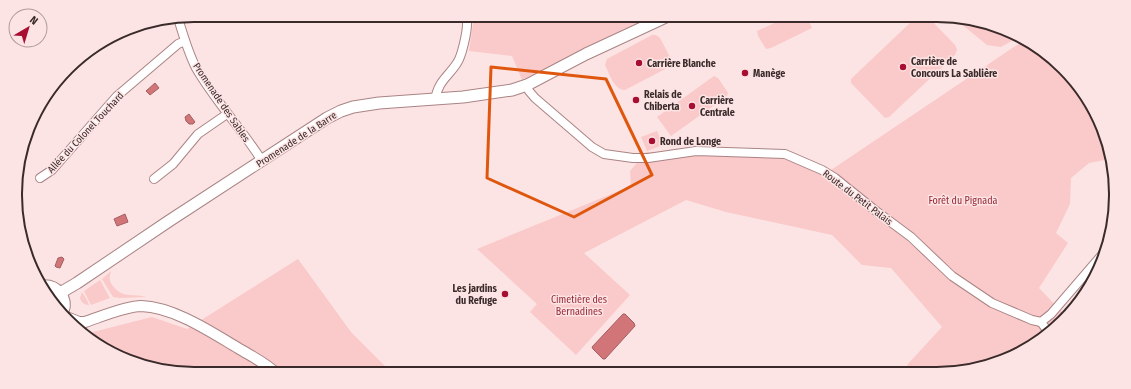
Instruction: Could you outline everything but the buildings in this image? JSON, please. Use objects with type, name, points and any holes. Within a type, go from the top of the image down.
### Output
[{"type":"main road","name":"Promenade de la Barre","points":[[60,293],[327,118],[341,111],[353,107],[379,103],[435,100],[512,90],[528,85],[586,54],[655,22]]},
{"type":"main road","points":[[48,286],[56,289],[60,293],[65,304],[64,307]]},
{"type":"street","name":"Promenade des Sables","points":[[179,22],[185,41],[196,67],[227,114],[262,161]]},
{"type":"street","points":[[435,100],[440,84],[460,58],[468,22]]},
{"type":"street","name":"Allée du Colonel Touchard","points":[[40,178],[52,170],[117,96],[178,44],[185,41]]},
{"type":"street","name":"Route du Petit Palais","points":[[528,85],[529,91],[535,98],[592,147],[604,154],[633,158],[648,158],[696,151],[785,154],[822,170],[835,178],[911,237],[952,276],[992,303],[1032,320],[1041,322]]},
{"type":"street","points":[[154,179],[173,164],[198,134],[227,114]]},
{"type":"street","points":[[1045,328],[1041,322],[1051,314],[1095,263]]},
{"type":"street","points":[[79,322],[85,322],[140,306],[156,308],[178,315],[199,325],[266,367]]},
{"type":"highlighted area","points":[[491,67],[606,79],[652,175],[574,217],[487,178]]},
{"type":"green space","points":[[473,22],[642,22],[522,80],[512,56],[469,51]]},
{"type":"green space","points":[[777,22],[809,22],[812,28],[766,49],[758,36],[757,31]]},
{"type":"green space","name":"Carrière de Concours La Sablière","points":[[911,22],[933,22],[955,45],[957,50],[955,55],[889,117],[885,118],[851,83],[851,79]]},
{"type":"green space","points":[[961,23],[992,31],[1013,40],[1001,47],[987,45]]},
{"type":"green space","name":"Carrière Blanche","points":[[652,35],[656,35],[660,38],[672,61],[671,66],[625,90],[621,89],[612,80],[605,65],[607,59]]},
{"type":"green space","name":"Forêt du Pignada","points":[[1020,43],[1042,58],[1073,89],[1086,108],[1096,128],[1106,160],[1089,163],[1071,178],[1070,204],[1056,233],[1068,243],[1039,288],[1062,312],[1042,331],[1023,344],[992,358],[959,366],[908,367],[907,365],[942,327],[891,268],[862,265],[832,235],[726,212],[686,200],[584,253],[630,295],[576,355],[530,312],[537,304],[477,249],[631,186],[630,171],[646,152],[788,150],[831,170]]},
{"type":"green space","name":"Carrière Centrale","points":[[714,76],[718,78],[728,93],[727,96],[671,136],[657,117]]},
{"type":"green space","name":"Rond de Longe","points":[[657,131],[663,145],[647,151],[641,137]]},
{"type":"green space","points":[[298,259],[351,332],[386,367],[172,366],[128,354],[108,344],[91,332],[152,317],[187,329]]},
{"type":"green space","points":[[111,271],[110,281],[121,293],[146,297],[113,297],[102,279]]},
{"type":"green space","points":[[100,280],[110,298],[91,305],[84,291]]},
{"type":"green space","points":[[82,292],[89,305],[84,304],[81,301],[80,298]]},
{"type":"shaded area","points":[[155,83],[159,88],[150,95],[146,91]]},
{"type":"shaded area","points":[[189,114],[195,122],[193,124],[189,124],[186,121],[185,117]]},
{"type":"shaded area","points":[[125,214],[128,222],[117,226],[114,219]]},
{"type":"shaded area","points":[[62,257],[64,259],[60,268],[56,267],[58,258]]},
{"type":"shaded area","points":[[623,314],[625,314],[634,323],[635,326],[605,359],[603,359],[592,347]]},
{"type":"place","name":"Carrière Blanche","points":[[639,63]]},
{"type":"place","name":"Carrière de Concours La Sablière","points":[[903,67]]},
{"type":"place","name":"Manège","points":[[745,73]]},
{"type":"place","name":"Relais de Chiberta","points":[[636,100]]},
{"type":"place","name":"Carrière Centrale","points":[[692,106]]},
{"type":"place","name":"Rond de Longe","points":[[652,141]]},
{"type":"place","name":"Les jardins du Refuge","points":[[505,294]]},
{"type":"park label","name":"Cimetière des Bernadines","points":[[579,304]]}]
